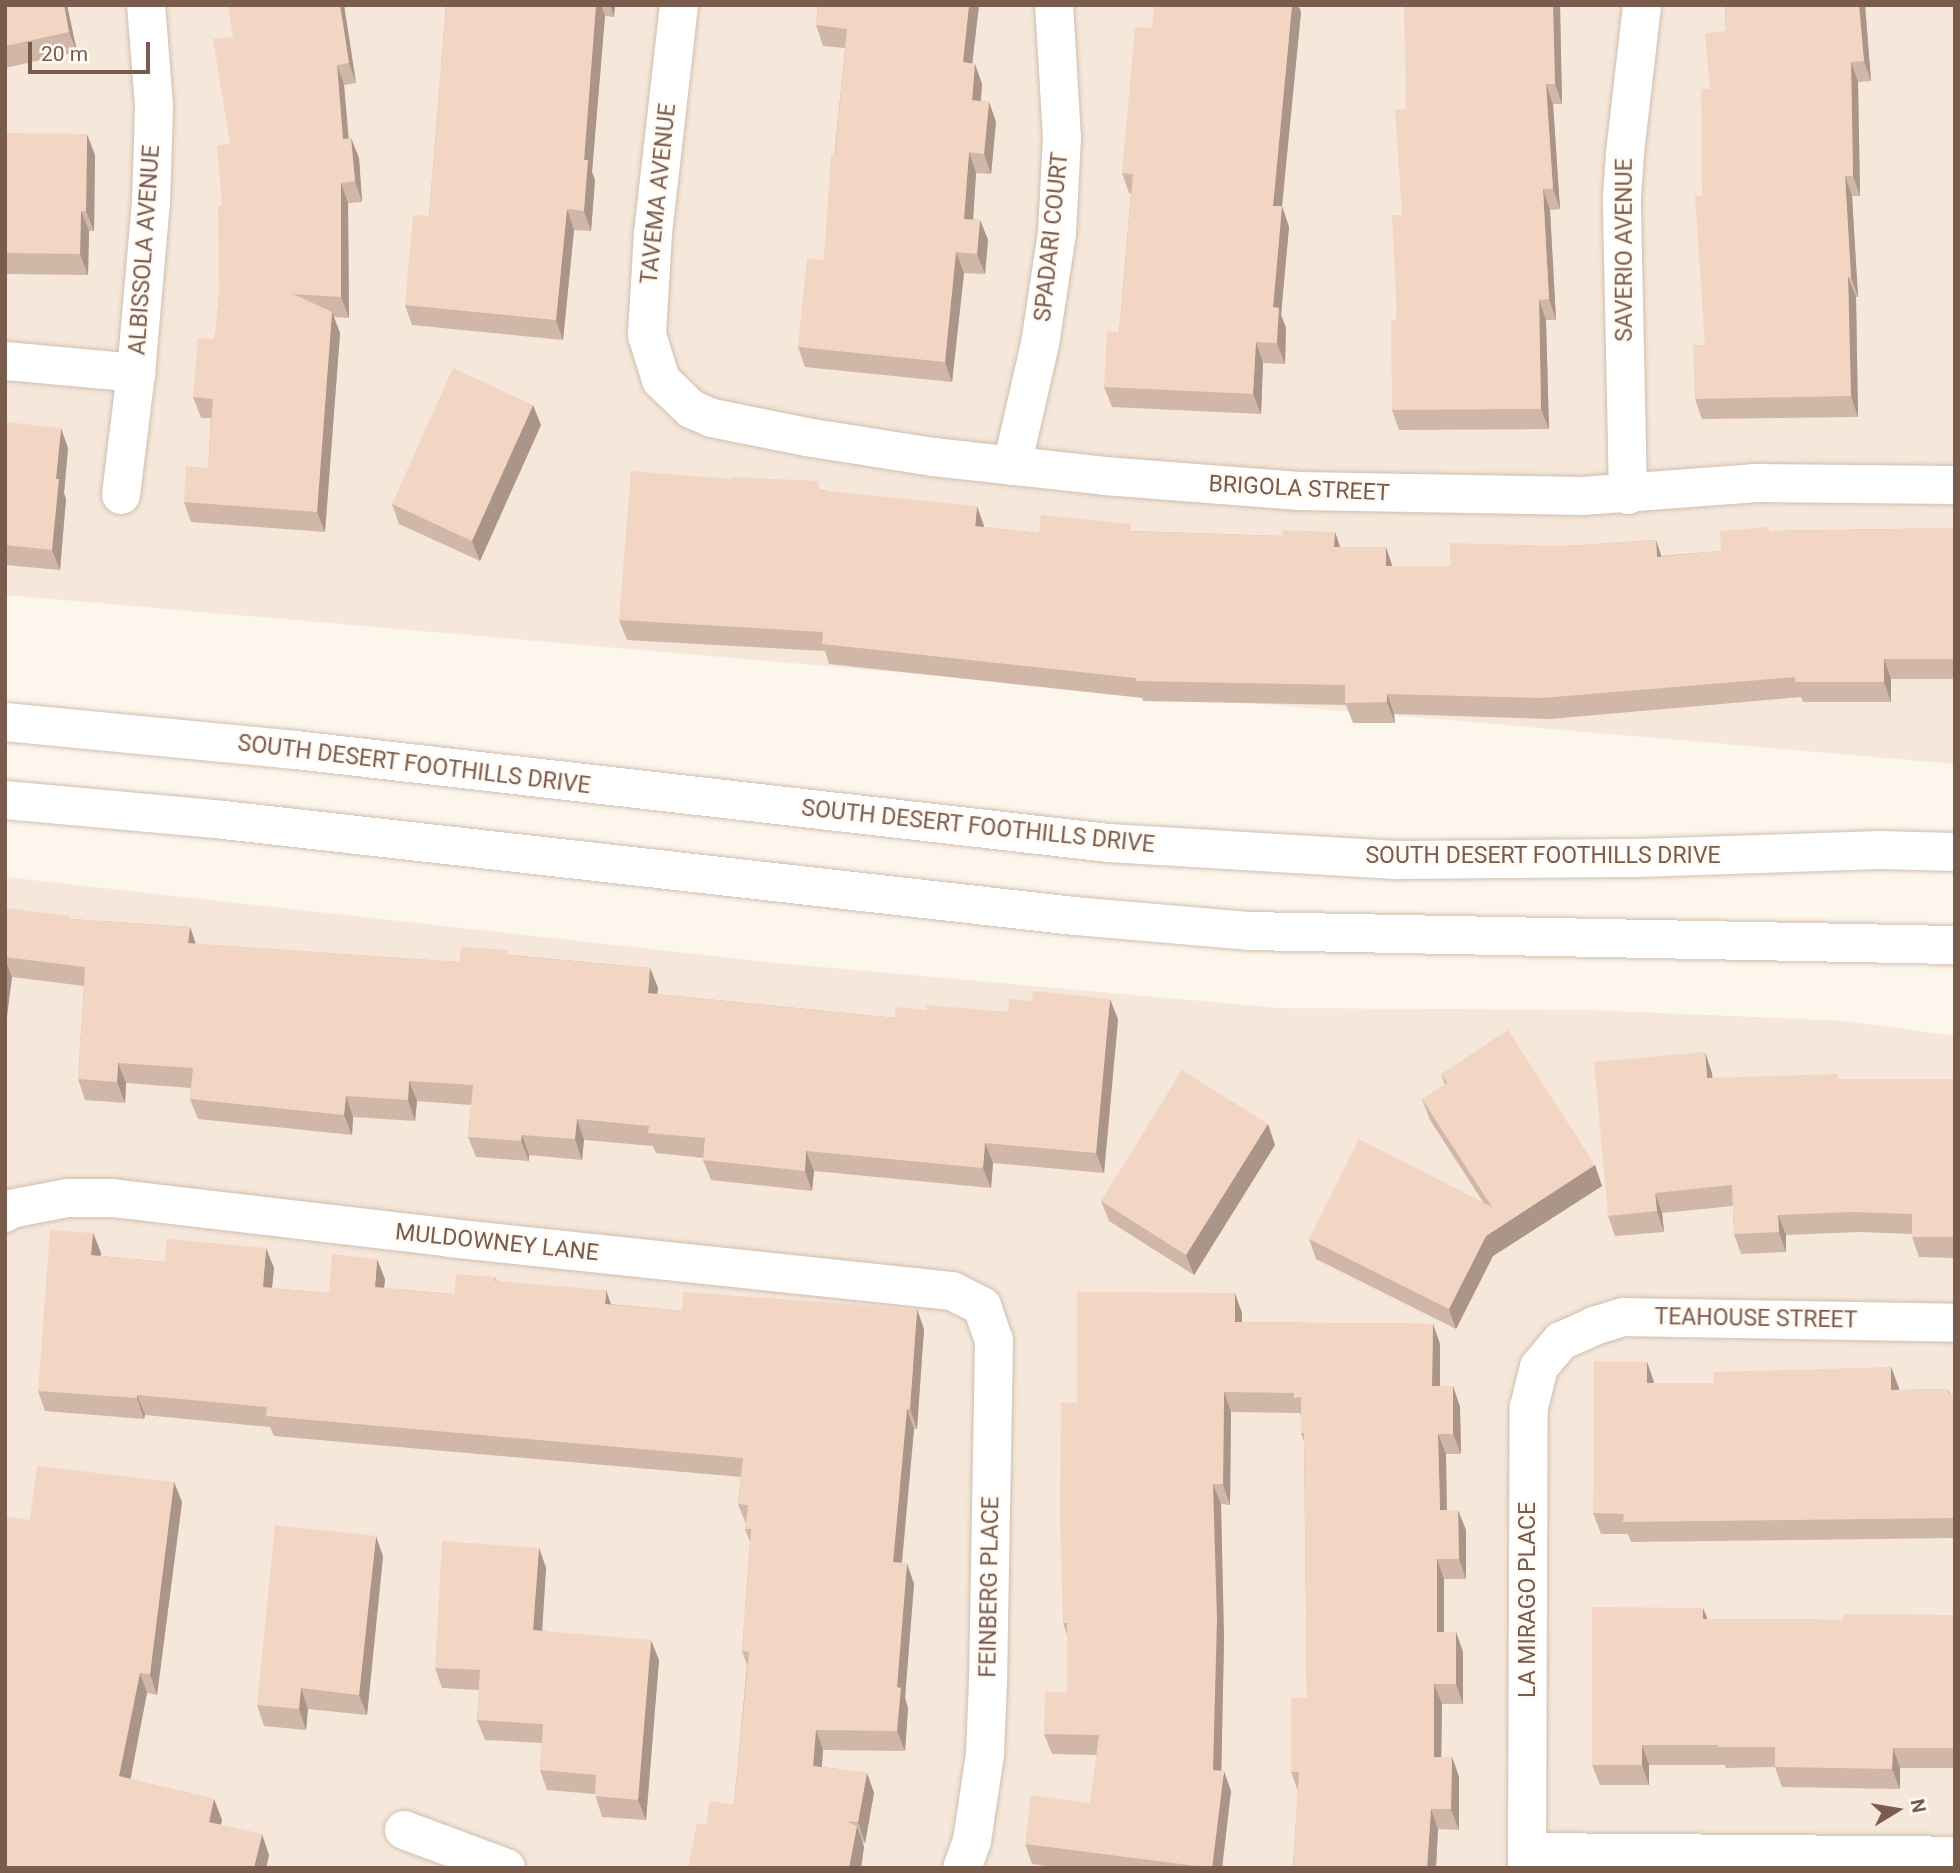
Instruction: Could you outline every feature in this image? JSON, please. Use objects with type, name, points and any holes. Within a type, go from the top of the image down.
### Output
[{"type":"street","name":"ALBISSOLA AVENUE","points":[[121,495],[136,373],[151,203],[154,106],[146,5]]},
{"type":"street","name":"TAVEMA AVENUE","points":[[661,380],[649,346],[647,311],[680,5]]},
{"type":"street","name":"SPADARI COURT","points":[[1013,466],[1040,344],[1057,233],[1062,138],[1054,5]]},
{"type":"street","name":"SAVERIO AVENUE","points":[[1628,495],[1622,198],[1643,5]]},
{"type":"street","points":[[5,361],[136,373]]},
{"type":"street","name":"BRIGOLA STREET","points":[[661,380],[691,409],[712,418],[806,438],[1013,466],[1299,491],[1434,495],[1628,495],[1754,483],[1955,485]]},
{"type":"street","name":"SOUTH DESERT FOOTHILLS DRIVE","points":[[5,722],[296,750],[1109,843],[1395,860],[1955,852]]},
{"type":"street","points":[[5,800],[224,820],[1075,916],[1249,931],[1955,945]]},
{"type":"street","name":"MULDOWNEY LANE","points":[[7,1211],[67,1198],[112,1198],[450,1238],[952,1291],[982,1306]]},
{"type":"street","name":"FEINBERG PLACE","points":[[962,1868],[972,1841],[985,1755],[988,1681],[994,1340],[982,1306]]},
{"type":"street","name":"TEAHOUSE STREET","points":[[1561,1341],[1594,1326],[1624,1317],[1955,1323]]},
{"type":"street","name":"LA MIRAGO PLACE","points":[[1527,1860],[1529,1407],[1539,1367],[1561,1341]]},
{"type":"street","points":[[404,1830],[506,1868]]},
{"type":"street","points":[[1527,1860],[1955,1856]]},
{"type":"shaded area","points":[[5,5],[1955,5],[1955,764],[5,595]]},
{"type":"shaded area","points":[[5,877],[777,963],[1280,1008],[1592,1010],[1847,1021],[1955,1036],[1955,1868],[5,1868]]},
{"type":"building","points":[[5,5],[64,5],[69,32],[5,46]]},
{"type":"building","points":[[228,5],[340,5],[349,63],[337,65],[343,139],[351,138],[355,181],[341,183],[341,297],[293,294],[332,312],[317,512],[184,502],[186,466],[208,468],[213,399],[193,397],[198,338],[215,339],[219,295],[218,206],[222,206],[217,145],[230,144],[213,39],[233,37]]},
{"type":"building","points":[[446,5],[596,5],[584,160],[588,160],[584,211],[567,209],[556,320],[405,305],[413,215],[429,216]]},
{"type":"building","points":[[818,5],[969,5],[963,62],[975,64],[972,100],[989,102],[984,154],[969,152],[964,219],[980,220],[977,254],[956,252],[945,362],[798,347],[807,258],[824,260],[831,154],[835,154],[847,29],[816,25]]},
{"type":"building","points":[[1155,5],[1292,5],[1273,206],[1282,206],[1273,307],[1279,308],[1277,343],[1256,342],[1253,394],[1104,387],[1107,331],[1119,332],[1133,174],[1122,173],[1135,27],[1152,28]]},
{"type":"building","points":[[1404,5],[1553,5],[1555,84],[1546,84],[1553,189],[1543,189],[1549,299],[1539,300],[1541,409],[1392,410],[1391,320],[1397,320],[1392,215],[1402,215],[1395,110],[1406,109]]},
{"type":"building","points":[[1725,5],[1859,5],[1864,61],[1851,62],[1853,176],[1845,176],[1851,277],[1848,277],[1851,396],[1695,399],[1693,345],[1705,345],[1695,196],[1702,196],[1701,89],[1710,89],[1705,33],[1726,31]]},
{"type":"building","points":[[5,133],[87,134],[86,211],[81,211],[80,254],[5,253]]},
{"type":"building","points":[[453,368],[533,405],[472,541],[392,504]]},
{"type":"building","points":[[5,422],[61,428],[52,550],[5,545]]},
{"type":"building","points":[[631,471],[731,479],[819,481],[819,490],[977,506],[975,526],[1039,533],[1041,515],[1131,524],[1130,531],[1282,536],[1282,530],[1335,532],[1334,547],[1386,547],[1386,566],[1450,566],[1450,543],[1565,546],[1656,540],[1657,557],[1721,551],[1720,531],[1769,527],[1769,531],[1955,528],[1955,659],[1884,659],[1884,682],[1795,682],[1795,677],[1542,698],[1387,694],[1387,702],[1345,703],[1345,685],[1136,681],[1136,678],[822,644],[823,632],[619,620]]},
{"type":"building","points":[[5,908],[70,916],[70,919],[190,927],[188,943],[459,962],[461,947],[508,950],[508,955],[650,968],[648,993],[895,1018],[895,1007],[926,1010],[927,1005],[1008,1012],[1009,999],[1032,1001],[1033,991],[1110,999],[1096,1153],[985,1143],[983,1168],[806,1151],[805,1171],[703,1160],[705,1138],[648,1133],[649,1126],[577,1119],[575,1139],[522,1135],[521,1141],[468,1137],[473,1085],[409,1081],[408,1100],[346,1096],[344,1115],[190,1099],[193,1068],[118,1063],[117,1082],[78,1079],[85,967],[5,957]]},
{"type":"building","points":[[1508,1030],[1595,1165],[1486,1236],[1449,1309],[1309,1239],[1359,1139],[1492,1207],[1422,1099],[1447,1083],[1441,1074]]},
{"type":"building","points":[[1705,1052],[1707,1078],[1838,1074],[1838,1079],[1955,1079],[1955,1237],[1912,1237],[1912,1214],[1852,1212],[1778,1215],[1779,1232],[1734,1234],[1732,1185],[1655,1193],[1657,1211],[1608,1216],[1594,1062]]},
{"type":"building","points":[[1182,1070],[1268,1124],[1186,1255],[1101,1201]]},
{"type":"building","points":[[50,1230],[93,1233],[91,1255],[165,1262],[167,1239],[266,1248],[263,1287],[329,1293],[332,1254],[377,1259],[375,1287],[454,1294],[456,1274],[495,1277],[495,1281],[606,1290],[605,1304],[682,1311],[683,1292],[917,1309],[910,1409],[907,1409],[893,1562],[907,1563],[897,1687],[901,1688],[897,1731],[816,1730],[813,1766],[867,1773],[858,1822],[846,1821],[857,1826],[849,1868],[688,1868],[697,1823],[706,1825],[710,1801],[734,1805],[749,1652],[742,1651],[751,1529],[745,1529],[748,1505],[738,1504],[743,1458],[266,1416],[267,1407],[137,1395],[137,1398],[38,1391]]},
{"type":"building","points":[[1077,1292],[1235,1293],[1235,1322],[1433,1324],[1432,1386],[1453,1386],[1453,1434],[1438,1434],[1440,1510],[1458,1510],[1459,1559],[1437,1559],[1437,1632],[1456,1632],[1456,1684],[1434,1684],[1434,1757],[1452,1757],[1451,1809],[1431,1809],[1427,1868],[1293,1868],[1299,1772],[1291,1772],[1291,1698],[1307,1698],[1304,1433],[1301,1433],[1301,1397],[1294,1398],[1294,1393],[1224,1392],[1223,1484],[1213,1484],[1217,1619],[1213,1770],[1224,1771],[1212,1868],[1025,1844],[1031,1795],[1090,1803],[1099,1735],[1044,1734],[1045,1692],[1067,1692],[1067,1623],[1063,1623],[1060,1517],[1061,1402],[1077,1403]]},
{"type":"building","points":[[1594,1361],[1647,1362],[1647,1383],[1714,1383],[1714,1372],[1891,1367],[1891,1390],[1948,1389],[1948,1394],[1955,1394],[1955,1518],[1623,1522],[1624,1514],[1593,1513]]},
{"type":"building","points":[[37,1466],[174,1482],[150,1674],[140,1673],[119,1776],[214,1799],[209,1822],[262,1834],[254,1868],[5,1868],[5,1533],[7,1517],[30,1520]]},
{"type":"building","points":[[275,1525],[376,1536],[359,1695],[301,1688],[299,1709],[257,1705]]},
{"type":"building","points":[[442,1541],[539,1548],[533,1630],[651,1640],[638,1800],[595,1796],[596,1775],[540,1770],[543,1724],[477,1720],[480,1670],[435,1668]]},
{"type":"building","points":[[1592,1607],[1703,1608],[1703,1619],[1843,1620],[1843,1614],[1955,1615],[1955,1748],[1893,1748],[1892,1769],[1775,1767],[1775,1747],[1718,1745],[1642,1745],[1642,1765],[1592,1765]]}]
